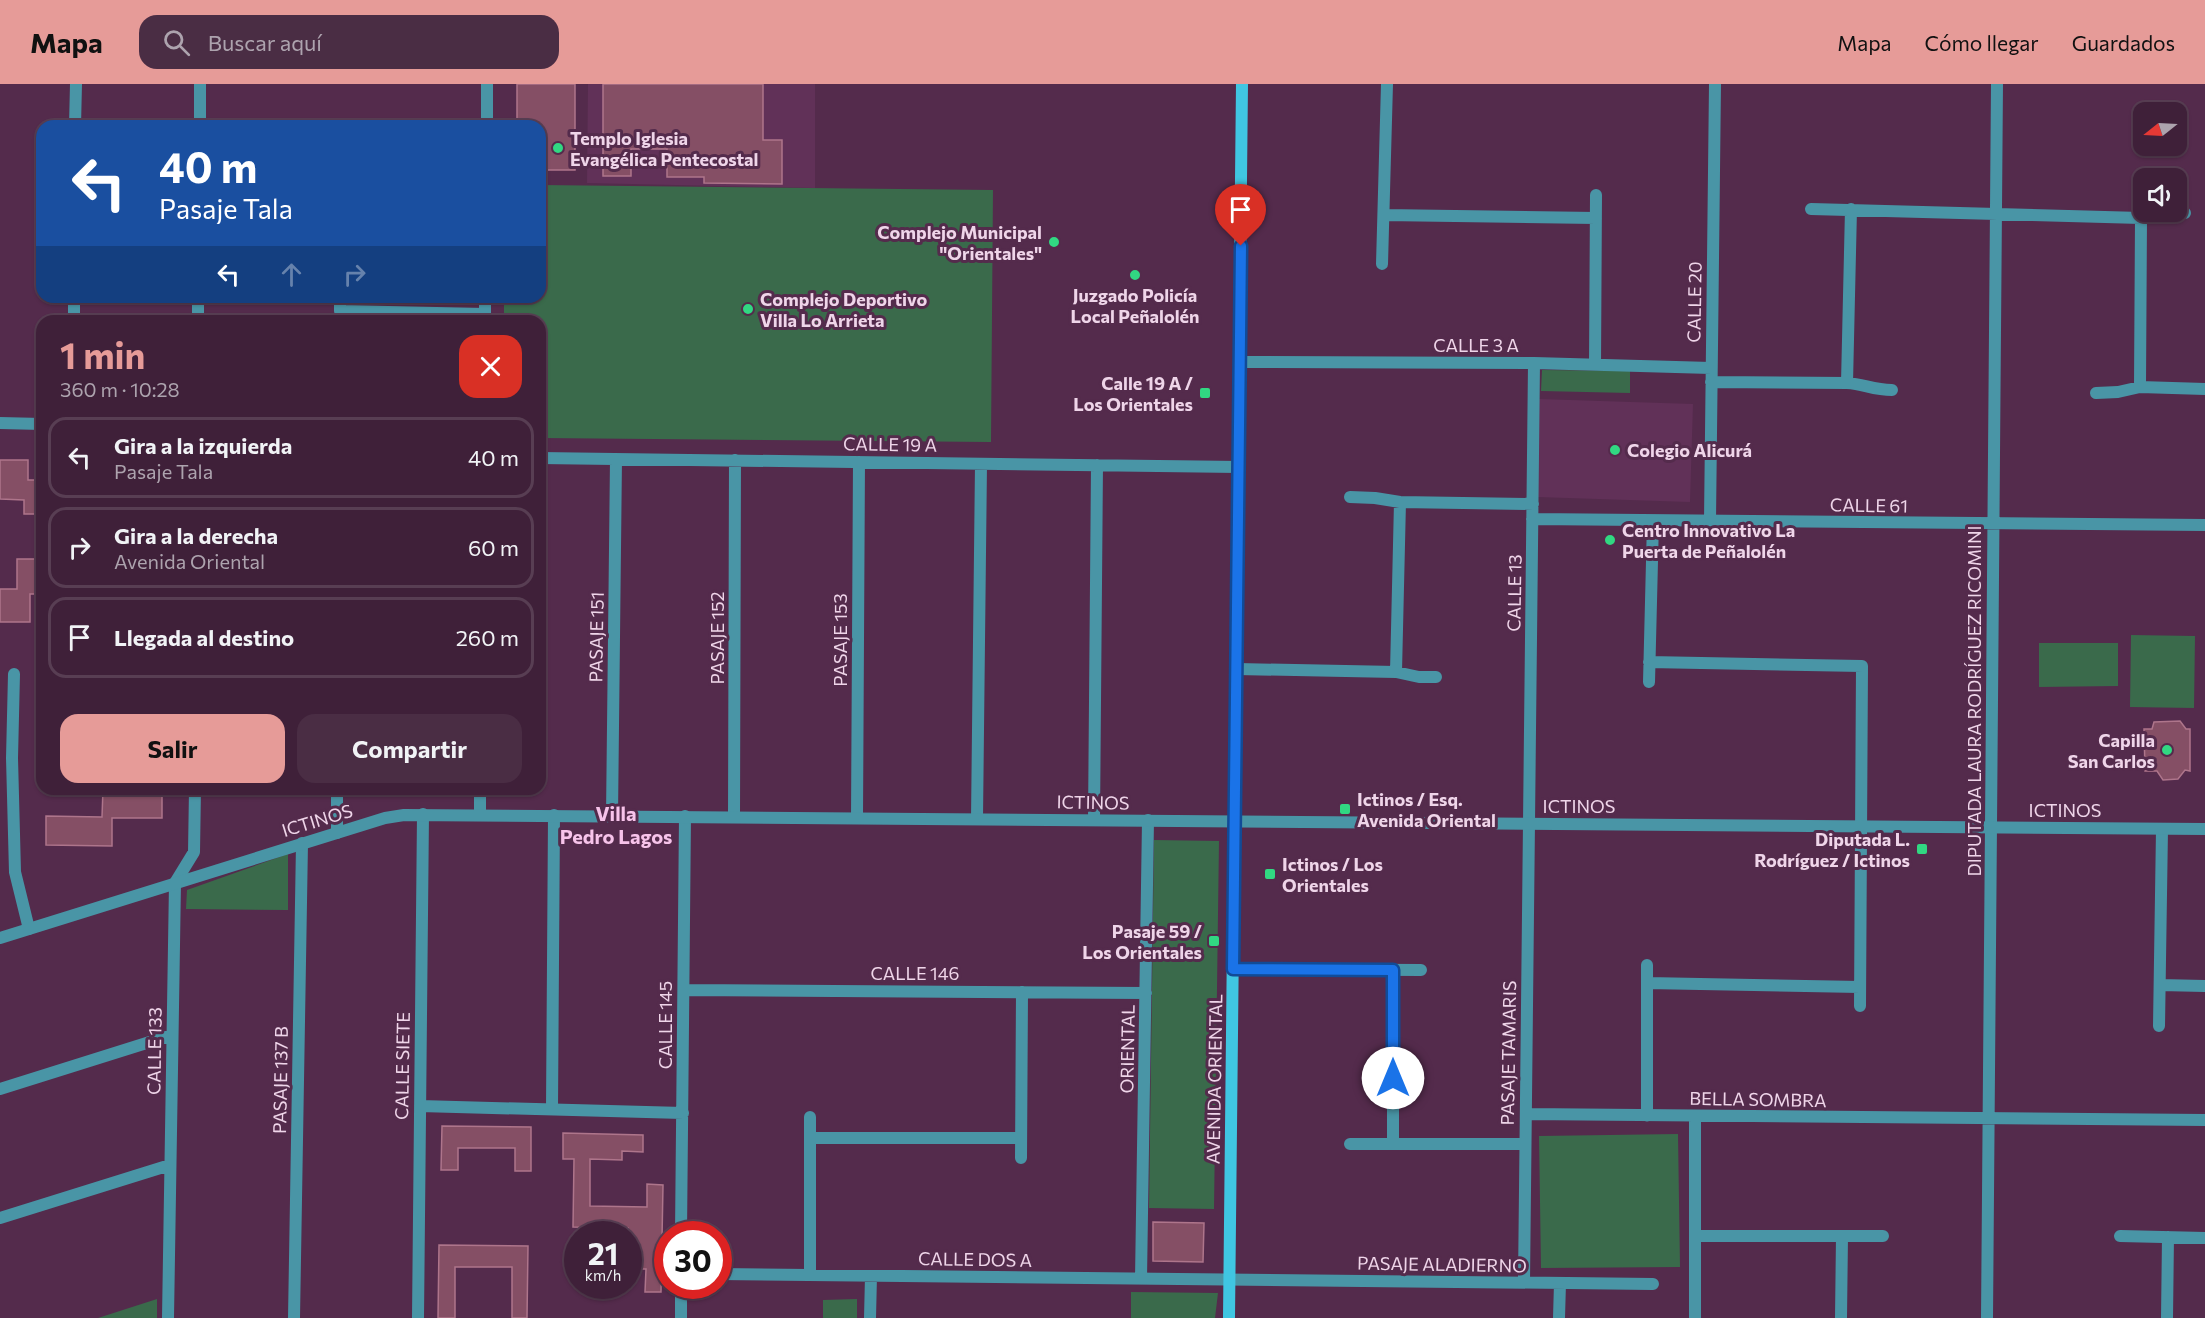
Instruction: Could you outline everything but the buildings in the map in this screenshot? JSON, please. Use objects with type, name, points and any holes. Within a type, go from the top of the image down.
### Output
[{"type":"main road","name":"AVENIDA ORIENTAL","points":[[1229,1318],[1242,84]]},
{"type":"street","points":[[75,120],[76,84]]},
{"type":"street","points":[[200,84],[200,120]]},
{"type":"street","points":[[487,120],[488,84]]},
{"type":"street","points":[[1382,264],[1386,84]]},
{"type":"street","name":"CALLE 20","points":[[1710,521],[1715,84]]},
{"type":"street","name":"DIPUTADA LAURA RODRÍGUEZ RICOMINI","points":[[1987,1318],[1997,84]]},
{"type":"street","points":[[1595,365],[1596,195]]},
{"type":"street","points":[[1811,209],[2133,218]]},
{"type":"street","points":[[1847,383],[1851,209]]},
{"type":"street","points":[[1383,215],[1596,218]]},
{"type":"street","points":[[2140,387],[2141,222]]},
{"type":"street","points":[[340,303],[340,311],[437,315]]},
{"type":"street","name":"CALLE 3 A","points":[[1240,362],[1534,363],[1712,368]]},
{"type":"street","name":"CALLE 13","points":[[1529,823],[1534,363]]},
{"type":"street","points":[[1712,382],[1847,383],[1876,390],[1892,390]]},
{"type":"street","points":[[2096,393],[2118,392],[2140,387],[2205,388]]},
{"type":"street","points":[[0,423],[36,424]]},
{"type":"street","name":"CALLE 19 A","points":[[546,458],[1239,467]]},
{"type":"street","name":"PASAJE 151","points":[[612,816],[615,459]]},
{"type":"street","name":"PASAJE 152","points":[[734,817],[735,460]]},
{"type":"street","name":"PASAJE 153","points":[[856,818],[859,462]]},
{"type":"street","points":[[977,819],[981,464]]},
{"type":"street","points":[[1094,820],[1097,465]]},
{"type":"street","points":[[1350,497],[1400,502],[1533,504]]},
{"type":"street","points":[[1396,672],[1400,502]]},
{"type":"street","name":"CALLE 61","points":[[1532,519],[1994,525],[2205,525]]},
{"type":"street","points":[[1649,682],[1653,520]]},
{"type":"street","points":[[1649,662],[1862,666],[1860,1006]]},
{"type":"street","points":[[1237,669],[1396,672],[1419,677],[1436,677]]},
{"type":"street","points":[[14,674],[12,758],[15,872],[29,929]]},
{"type":"street","name":"CALLE 133","points":[[168,1318],[175,884],[194,852],[195,795]]},
{"type":"street","points":[[337,795],[337,833]]},
{"type":"street","points":[[480,795],[480,815]]},
{"type":"street","name":"ICTINOS","points":[[0,938],[385,818],[423,814],[2205,829]]},
{"type":"street","name":"CALLE SIETE","points":[[418,1318],[423,814]]},
{"type":"street","points":[[552,1109],[554,815]]},
{"type":"street","name":"CALLE 145","points":[[681,1221],[685,816]]},
{"type":"street","name":"ORIENTAL","points":[[1142,1279],[1148,820]]},
{"type":"street","name":"PASAJE TAMARIS","points":[[1524,1282],[1529,823]]},
{"type":"street","points":[[2159,1026],[2162,829]]},
{"type":"street","name":"PASAJE 137 B","points":[[294,1318],[302,843]]},
{"type":"street","points":[[1647,964],[1647,1116]]},
{"type":"street","points":[[1233,969],[1421,970]]},
{"type":"street","points":[[1393,970],[1393,1144]]},
{"type":"street","points":[[1647,983],[1860,987]]},
{"type":"street","points":[[2160,985],[2205,986]]},
{"type":"street","name":"CALLE 146","points":[[684,990],[1146,993]]},
{"type":"street","points":[[1021,1158],[1022,992]]},
{"type":"street","points":[[0,1089],[172,1035]]},
{"type":"street","points":[[420,1106],[683,1113]]},
{"type":"street","name":"BELLA SOMBRA","points":[[1526,1114],[2205,1120]]},
{"type":"street","points":[[1695,1116],[1695,1318]]},
{"type":"street","points":[[810,1117],[810,1275]]},
{"type":"street","points":[[810,1138],[1021,1138]]},
{"type":"street","points":[[1350,1144],[1525,1144]]},
{"type":"street","points":[[0,1218],[170,1165]]},
{"type":"street","points":[[1696,1236],[1883,1236]]},
{"type":"street","points":[[1841,1318],[1842,1236]]},
{"type":"street","points":[[2120,1236],[2205,1238]]},
{"type":"street","points":[[2167,1318],[2168,1238]]},
{"type":"street","name":"CALLE DOS A","points":[[732,1274],[1231,1280]]},
{"type":"street","points":[[870,1318],[871,1276]]},
{"type":"street","name":"PASAJE ALADIERNO","points":[[1231,1280],[1653,1284]]},
{"type":"street","points":[[1559,1318],[1560,1283]]},
{"type":"street","points":[[681,1299],[681,1318]]},
{"type":"shaded area","points":[[588,84],[815,84],[815,188],[587,183]]},
{"type":"shaded area","name":"Colegio Alicurá","points":[[1539,399],[1693,404],[1690,502],[1537,497]]},
{"type":"green space","name":"Complejo Deportivo Villa Lo Arrieta","points":[[546,185],[993,190],[991,442],[546,438],[546,315],[504,315],[504,303],[546,303]]},
{"type":"green space","points":[[1542,370],[1630,371],[1630,393],[1541,391]]},
{"type":"green space","points":[[2131,635],[2195,636],[2194,708],[2130,707]]},
{"type":"green space","points":[[2039,643],[2118,643],[2118,686],[2039,687]]},
{"type":"green space","points":[[1154,840],[1219,841],[1214,1209],[1149,1208]]},
{"type":"green space","points":[[288,854],[288,910],[186,909],[187,890]]},
{"type":"green space","points":[[1678,1134],[1680,1267],[1541,1268],[1539,1136]]},
{"type":"green space","points":[[1131,1292],[1218,1293],[1215,1318],[1131,1318]]},
{"type":"green space","points":[[157,1299],[157,1318],[98,1318]]},
{"type":"green space","points":[[857,1299],[857,1318],[823,1318],[823,1300]]},
{"type":"place","name":"Templo Iglesia Evangélica Pentecostal","points":[[558,148]]},
{"type":"place","name":"Complejo Municipal \"Orientales\"","points":[[1054,242]]},
{"type":"place","name":"Juzgado Policía Local Peñalolén","points":[[1135,275]]},
{"type":"place","name":"Complejo Deportivo Villa Lo Arrieta","points":[[748,309]]},
{"type":"place","name":"Calle 19 A / Los Orientales","points":[[1205,393]]},
{"type":"place","name":"Colegio Alicurá","points":[[1615,450]]},
{"type":"place","name":"Centro Innovativo La Puerta de Peñalolén","points":[[1610,540]]},
{"type":"place","name":"Capilla San Carlos","points":[[2167,750]]},
{"type":"place","name":"Ictinos / Esq. Avenida Oriental","points":[[1345,809]]},
{"type":"place","name":"Diputada L. Rodríguez / Ictinos","points":[[1922,849]]},
{"type":"place","name":"Ictinos / Los Orientales","points":[[1270,874]]},
{"type":"place","name":"Pasaje 59 / Los Orientales","points":[[1214,941]]},
{"type":"district","name":"Villa Pedro Lagos","points":[[616,824]]},
{"type":"route","points":[[1241,246],[1233,969],[1393,970],[1393,1078]]}]
